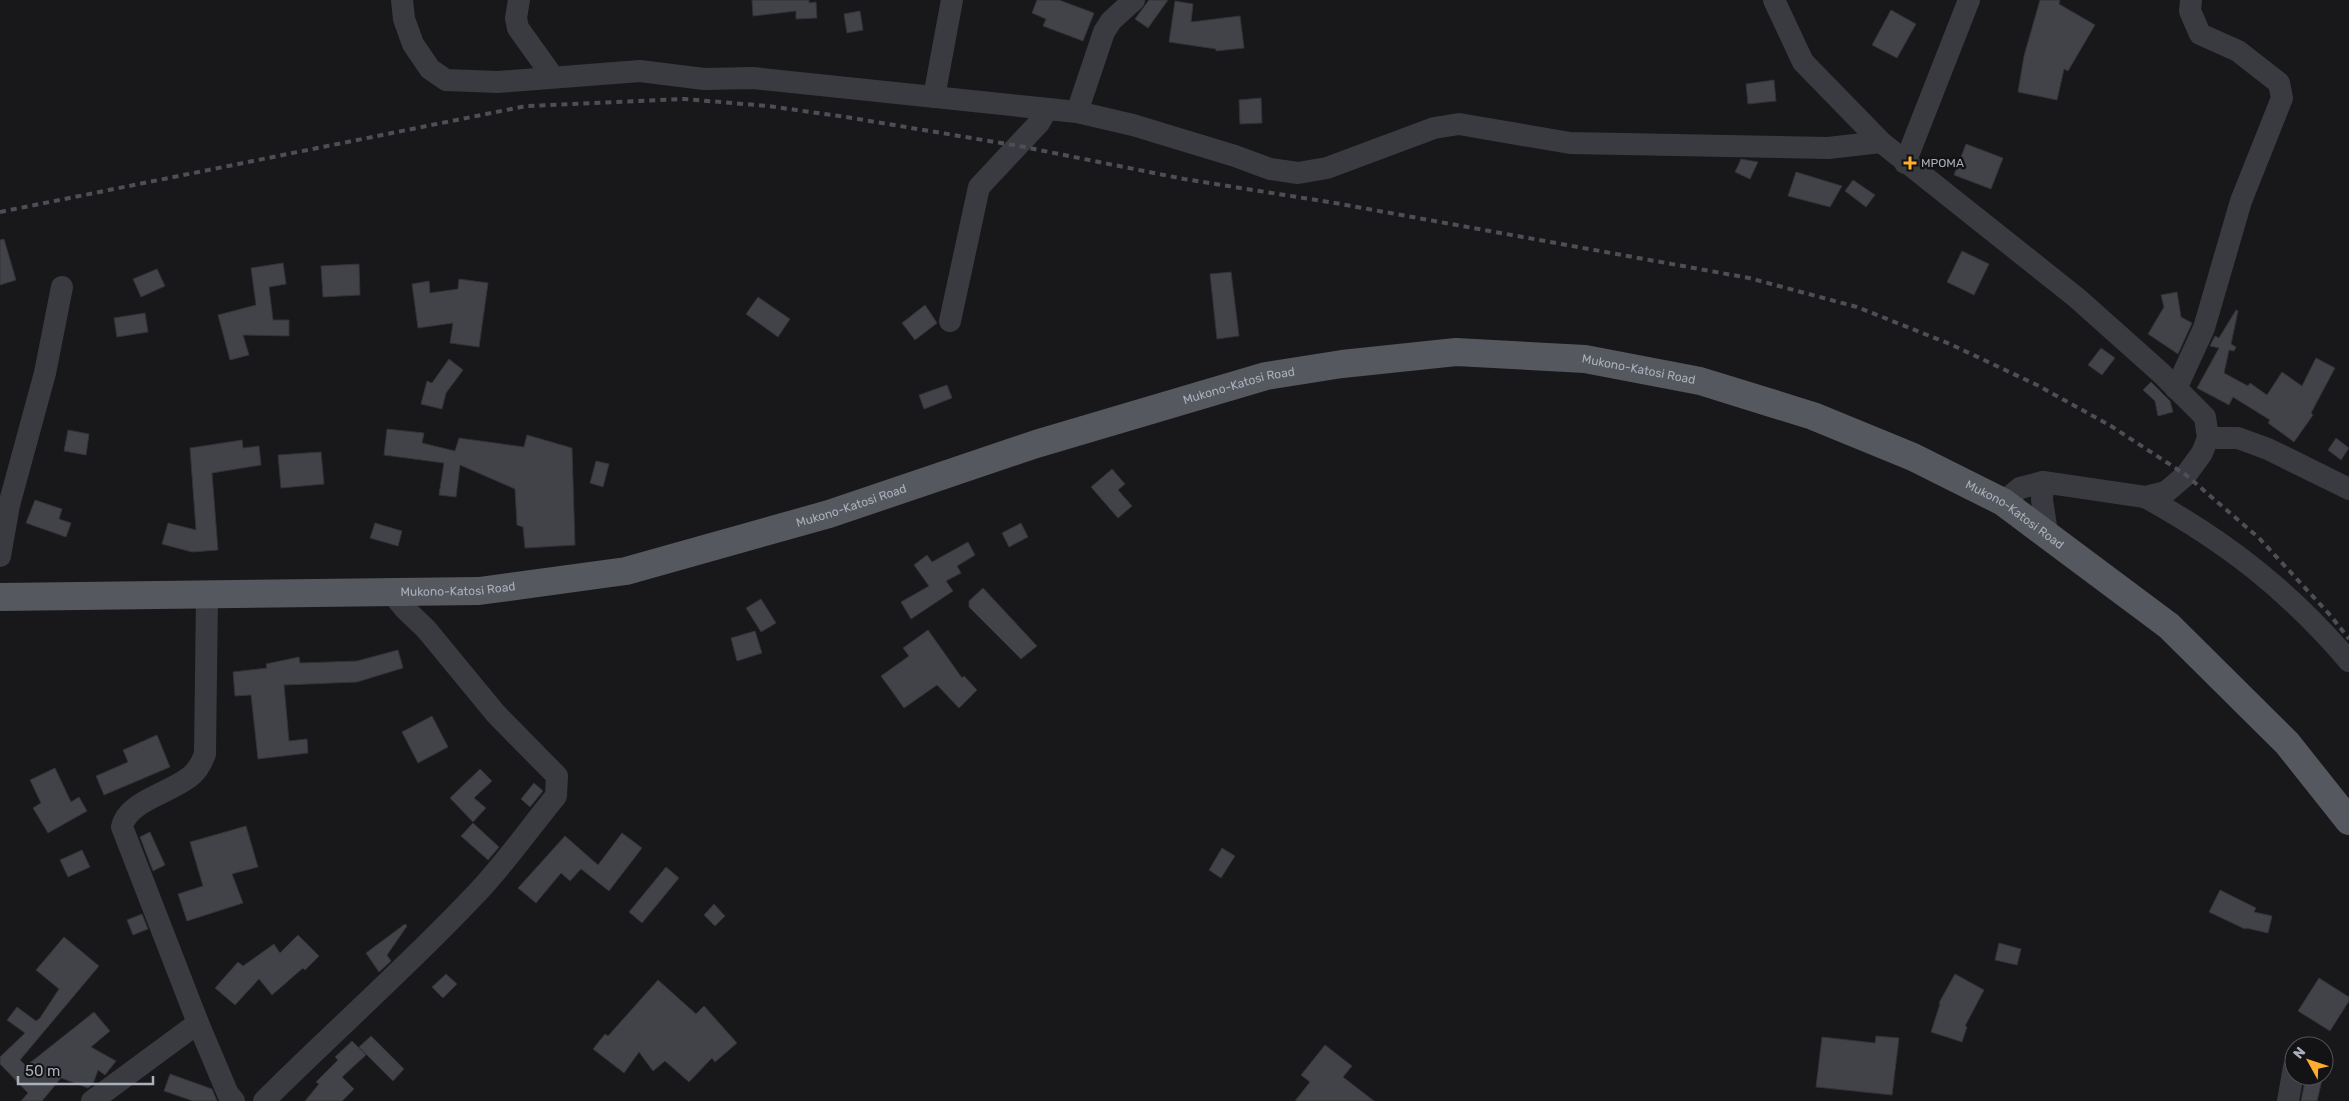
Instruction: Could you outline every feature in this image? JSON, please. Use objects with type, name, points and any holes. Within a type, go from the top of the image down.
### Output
[{"type":"main road","name":"Mukono-Katosi Road","points":[[0,597],[479,591],[626,571],[829,514],[1036,444],[1266,376],[1342,364],[1456,352],[1585,359],[1700,381],[1812,416],[1913,457],[2003,502],[2169,626],[2214,668],[2287,743],[2349,821]]},
{"type":"street","points":[[402,0],[404,19],[413,44],[430,68],[446,80],[498,82],[640,71],[704,79],[753,78],[1077,112],[1133,125],[1235,156],[1270,169],[1298,173],[1327,168],[1434,128],[1459,124],[1570,143],[1828,148],[1881,142]]},
{"type":"street","points":[[519,0],[516,18],[518,28],[553,77]]},
{"type":"street","points":[[934,97],[952,0]]},
{"type":"street","points":[[1077,112],[1104,32],[1111,20],[1134,0]]},
{"type":"street","points":[[1774,0],[1803,62],[1881,142],[2077,298],[2205,417],[2208,438],[2202,453],[2186,475],[2166,492],[2145,497],[2043,482],[2020,488],[2003,502]]},
{"type":"street","points":[[1905,163],[1968,0]]},
{"type":"street","points":[[2176,389],[2204,328],[2241,201],[2282,98],[2279,82],[2238,51],[2200,34],[2190,11],[2192,0]]},
{"type":"street","points":[[950,321],[978,187],[1039,123],[1047,109]]},
{"type":"street","points":[[0,556],[9,505],[45,373],[62,287]]},
{"type":"street","points":[[2208,438],[2238,438],[2268,449],[2349,489]]},
{"type":"street","points":[[2043,482],[2042,500],[2047,533]]},
{"type":"street","points":[[2145,497],[2210,535],[2271,581],[2318,625],[2349,661]]},
{"type":"street","points":[[264,1101],[334,1031],[402,971],[476,894],[556,796],[557,776],[496,714],[426,629],[404,609],[392,593]]},
{"type":"street","points":[[206,595],[205,754],[200,767],[191,776],[133,809],[124,818],[122,827],[198,1024],[228,1094],[234,1101]]},
{"type":"street","points":[[92,1101],[198,1024]]},
{"type":"street","points":[[2288,1101],[2291,1086]]},
{"type":"building","points":[[752,0],[809,0],[809,3],[816,2],[817,18],[796,19],[796,11],[753,16]]},
{"type":"building","points":[[1037,0],[1059,0],[1094,13],[1083,41],[1043,26],[1046,19],[1032,13]]},
{"type":"building","points":[[1149,0],[1168,0],[1148,28],[1135,19]]},
{"type":"building","points":[[2040,0],[2060,0],[2059,4],[2095,25],[2068,71],[2064,69],[2057,100],[2018,92],[2024,56]]},
{"type":"building","points":[[1175,1],[1193,4],[1191,22],[1240,16],[1244,48],[1216,51],[1216,49],[1169,42]]},
{"type":"building","points":[[1891,10],[1916,24],[1897,58],[1872,45]]},
{"type":"building","points":[[860,11],[863,30],[847,33],[844,14]]},
{"type":"building","points":[[1774,80],[1776,101],[1748,104],[1746,84]]},
{"type":"building","points":[[1261,98],[1262,123],[1240,124],[1239,100]]},
{"type":"building","points":[[1966,144],[2003,158],[1991,189],[1954,175]]},
{"type":"building","points":[[1741,159],[1758,162],[1750,179],[1735,172]]},
{"type":"building","points":[[1796,172],[1842,186],[1830,207],[1788,196]]},
{"type":"building","points":[[1853,180],[1875,195],[1866,207],[1845,191]]},
{"type":"building","points":[[4,239],[16,280],[0,285],[0,240]]},
{"type":"building","points":[[1962,251],[1989,264],[1974,295],[1947,282]]},
{"type":"building","points":[[283,263],[286,284],[269,287],[273,320],[289,320],[289,336],[243,335],[249,355],[230,360],[218,315],[256,305],[251,268]]},
{"type":"building","points":[[359,264],[360,295],[323,297],[321,266]]},
{"type":"building","points":[[157,269],[165,286],[141,297],[133,279]]},
{"type":"building","points":[[1231,272],[1239,336],[1217,339],[1210,274]]},
{"type":"building","points":[[459,279],[488,283],[479,347],[450,343],[453,323],[418,328],[412,284],[429,281],[430,293],[458,289]]},
{"type":"building","points":[[2177,292],[2181,317],[2192,323],[2178,354],[2148,334],[2164,307],[2161,295]]},
{"type":"building","points":[[758,297],[790,319],[778,337],[746,314]]},
{"type":"building","points":[[925,305],[937,323],[915,340],[902,323]]},
{"type":"building","points":[[2236,310],[2238,311],[2231,344],[2236,347],[2234,351],[2229,350],[2224,373],[2248,386],[2250,383],[2267,395],[2282,372],[2302,386],[2316,358],[2335,368],[2311,413],[2313,415],[2294,442],[2268,423],[2270,420],[2233,397],[2229,405],[2197,388],[2219,348],[2210,346],[2215,336],[2219,338]]},
{"type":"building","points":[[145,313],[148,332],[117,337],[114,318]]},
{"type":"building","points":[[2101,348],[2115,358],[2102,375],[2088,365]]},
{"type":"building","points":[[449,359],[463,370],[446,393],[442,409],[421,404],[427,381],[432,383]]},
{"type":"building","points":[[2151,382],[2170,401],[2173,412],[2158,416],[2155,401],[2143,390]]},
{"type":"building","points":[[947,385],[952,398],[924,409],[919,395]]},
{"type":"building","points":[[387,429],[424,433],[422,443],[455,451],[459,438],[524,447],[527,435],[572,448],[575,545],[525,548],[523,527],[517,525],[515,489],[460,465],[456,497],[439,495],[444,463],[384,455]]},
{"type":"building","points":[[68,430],[89,434],[86,455],[64,451]]},
{"type":"building","points":[[2336,438],[2349,448],[2341,460],[2328,450]]},
{"type":"building","points":[[242,440],[243,448],[259,446],[261,465],[212,473],[218,550],[192,552],[162,544],[168,523],[196,530],[190,448]]},
{"type":"building","points":[[321,452],[324,484],[281,488],[278,455]]},
{"type":"building","points":[[596,461],[609,464],[603,487],[590,483]]},
{"type":"building","points":[[1112,469],[1125,484],[1118,490],[1132,506],[1118,518],[1091,487]]},
{"type":"building","points":[[35,500],[62,509],[59,519],[71,523],[66,537],[26,523]]},
{"type":"building","points":[[375,523],[402,531],[398,546],[370,538]]},
{"type":"building","points":[[1021,523],[1028,537],[1009,547],[1002,533]]},
{"type":"building","points":[[968,542],[975,555],[957,566],[961,573],[946,581],[953,591],[911,619],[901,602],[929,586],[914,565],[927,555],[932,562]]},
{"type":"building","points":[[983,588],[1037,646],[1021,659],[969,607],[969,601]]},
{"type":"building","points":[[761,599],[776,623],[761,632],[746,608]]},
{"type":"building","points":[[928,630],[962,678],[964,676],[977,690],[959,708],[937,685],[904,708],[881,676],[909,656],[903,648]]},
{"type":"building","points":[[755,631],[762,653],[737,661],[731,638]]},
{"type":"building","points":[[398,650],[403,668],[357,682],[284,685],[289,741],[307,739],[308,753],[258,759],[251,695],[235,696],[233,672],[267,668],[266,664],[299,657],[300,663],[357,661]]},
{"type":"building","points":[[432,716],[448,747],[418,763],[402,732]]},
{"type":"building","points":[[157,735],[170,767],[104,795],[96,776],[128,762],[123,750]]},
{"type":"building","points":[[55,768],[71,802],[79,797],[87,811],[48,833],[33,808],[41,803],[30,780]]},
{"type":"building","points":[[480,769],[492,781],[474,798],[486,808],[473,822],[450,798]]},
{"type":"building","points":[[534,783],[543,791],[530,807],[521,799]]},
{"type":"building","points":[[473,823],[499,847],[488,860],[461,836]]},
{"type":"building","points":[[246,826],[258,867],[232,874],[243,903],[187,921],[178,894],[203,886],[190,842]]},
{"type":"building","points":[[150,832],[165,865],[153,871],[140,837]]},
{"type":"building","points":[[622,833],[642,848],[609,891],[581,869],[570,881],[561,873],[536,903],[518,888],[565,836],[598,865]]},
{"type":"building","points":[[1222,848],[1235,856],[1221,878],[1209,870]]},
{"type":"building","points":[[82,850],[90,867],[68,877],[60,860]]},
{"type":"building","points":[[666,867],[679,878],[642,923],[629,912]]},
{"type":"building","points":[[2220,890],[2256,908],[2254,912],[2272,916],[2268,933],[2245,929],[2209,912]]},
{"type":"building","points":[[714,904],[725,916],[715,926],[704,915]]},
{"type":"building","points":[[142,914],[148,929],[133,935],[127,920]]},
{"type":"building","points":[[405,924],[407,926],[387,955],[391,961],[379,972],[366,953]]},
{"type":"building","points":[[298,935],[319,956],[305,970],[303,968],[272,995],[259,979],[235,1005],[215,988],[238,962],[243,966],[274,944],[280,953]]},
{"type":"building","points":[[64,937],[99,966],[20,1060],[26,1066],[94,1012],[110,1031],[91,1047],[116,1061],[105,1075],[98,1070],[93,1084],[88,1088],[61,1078],[42,1101],[21,1101],[28,1093],[0,1064],[0,1057],[25,1033],[7,1020],[17,1007],[36,1021],[40,1018],[59,989],[36,970]]},
{"type":"building","points":[[1999,943],[2021,949],[2017,965],[1995,960]]},
{"type":"building","points":[[446,974],[457,984],[443,998],[432,987]]},
{"type":"building","points":[[1955,974],[1984,990],[1965,1026],[1967,1027],[1962,1042],[1931,1032],[1939,1003]]},
{"type":"building","points":[[2319,978],[2349,997],[2349,1001],[2330,1031],[2298,1011]]},
{"type":"building","points":[[658,980],[696,1014],[704,1006],[737,1043],[715,1062],[712,1058],[689,1082],[665,1061],[653,1071],[639,1052],[624,1073],[593,1049],[605,1034],[608,1036]]},
{"type":"building","points":[[371,1036],[404,1069],[393,1081],[359,1047]]},
{"type":"building","points":[[1876,1036],[1899,1038],[1892,1095],[1816,1087],[1822,1037],[1875,1043]]},
{"type":"building","points":[[352,1041],[366,1055],[342,1077],[354,1089],[342,1101],[305,1101],[319,1084],[316,1082],[338,1060],[335,1057]]},
{"type":"building","points":[[1325,1045],[1352,1066],[1343,1077],[1374,1101],[1295,1101],[1310,1082],[1301,1075]]},
{"type":"building","points":[[170,1074],[212,1089],[217,1101],[193,1101],[164,1091]]},
{"type":"building","points":[[2304,1086],[2321,1086],[2317,1101],[2301,1101]]},
{"type":"railway","points":[[0,212],[526,106],[684,99],[768,106],[1019,146],[1184,179],[1335,203],[1749,278],[1857,307],[1950,344],[2037,385],[2111,426],[2186,475],[2259,538],[2331,616],[2349,639]]},
{"type":"place","name":"MPOMA","points":[[1910,163]]}]
